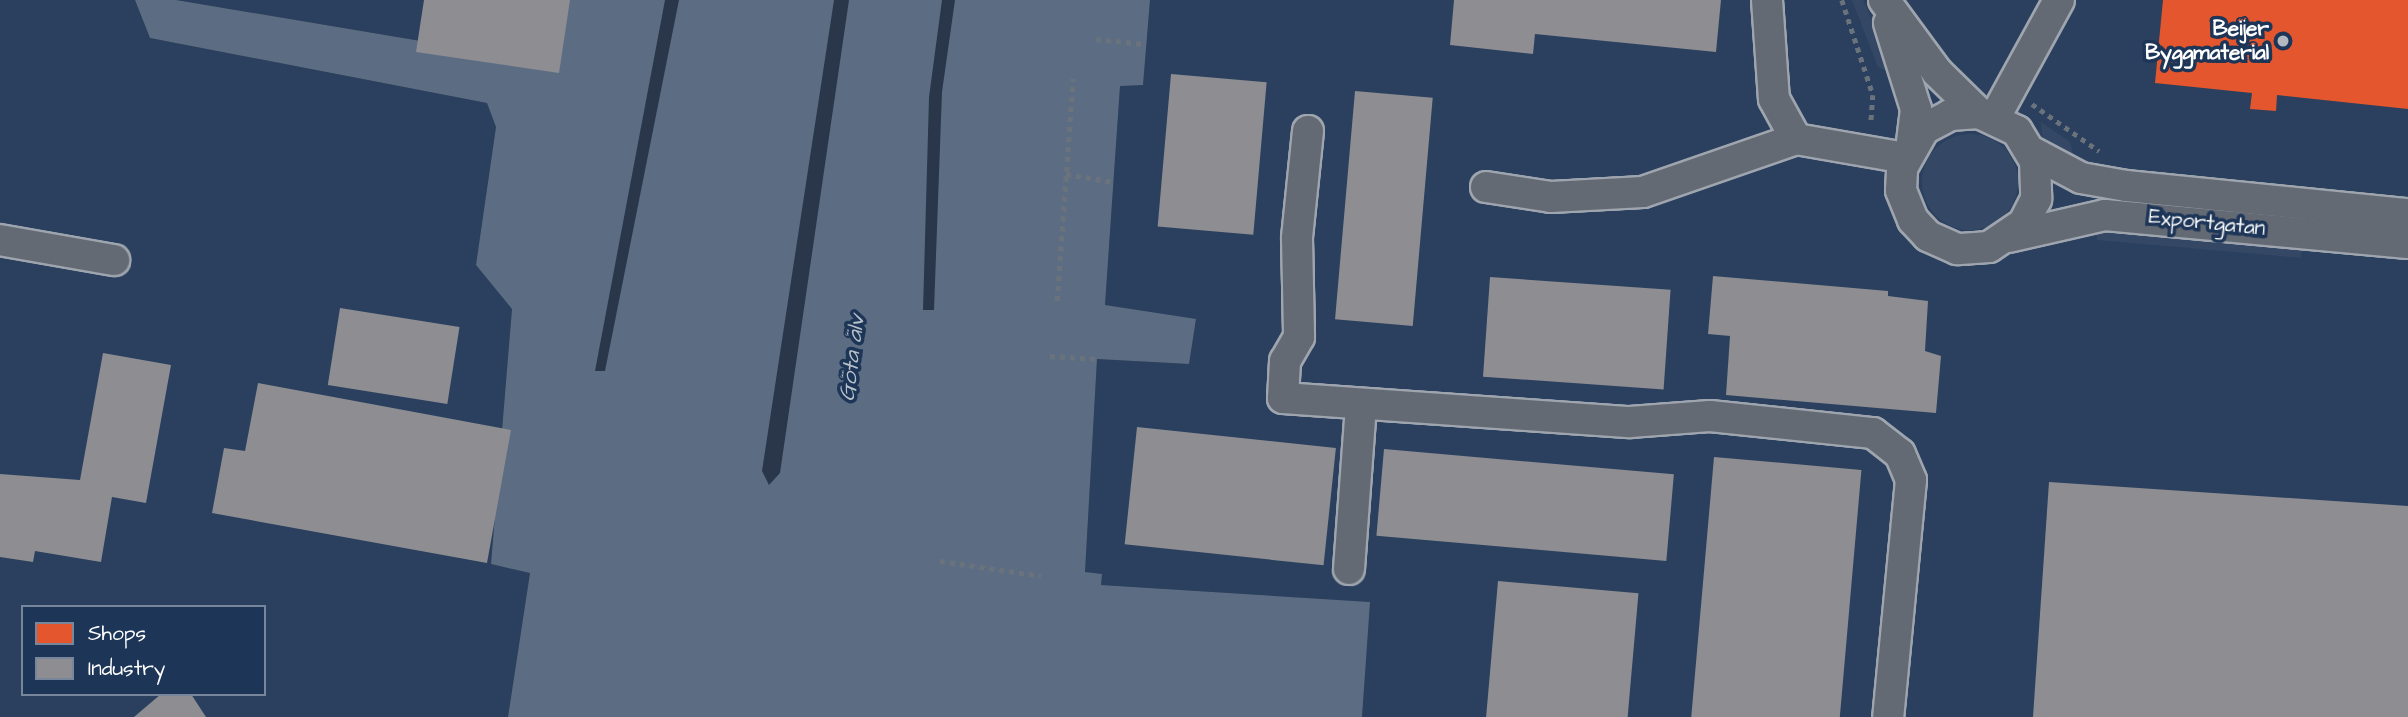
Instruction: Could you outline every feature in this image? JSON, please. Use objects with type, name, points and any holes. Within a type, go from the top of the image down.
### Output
[{"type":"street","points":[[1767,0],[1774,99],[1784,145]]},
{"type":"street","name":"Exportgatan","points":[[1883,0],[1916,109],[1908,151],[1904,201],[1928,236],[1968,249],[2105,215],[2408,243]]},
{"type":"street","name":"Exportgatan","points":[[1883,0],[1937,72],[1987,115],[2017,131],[2032,152],[2072,174],[2126,186],[2408,214]]},
{"type":"street","points":[[1486,187],[1551,197],[1643,192],[1784,145],[1908,151],[1941,119],[1987,115],[2011,81],[2059,0]]},
{"type":"street","points":[[1308,131],[1297,238],[1299,337],[1284,360],[1283,398],[1630,422],[1710,416],[1873,433],[1900,454],[1911,480],[1888,717]]},
{"type":"street","points":[[2008,237],[2036,199],[2032,152]]},
{"type":"street","points":[[0,240],[114,261]]},
{"type":"street","points":[[1349,569],[1361,404]]},
{"type":"path","points":[[1842,0],[1873,95],[1910,84]]},
{"type":"path","points":[[1096,39],[1145,44]]},
{"type":"path","points":[[1057,300],[1073,79]]},
{"type":"path","points":[[2011,81],[2106,157]]},
{"type":"path","points":[[1066,174],[1113,181]]},
{"type":"path","points":[[1050,356],[1097,359]]},
{"type":"path","points":[[940,561],[1041,576]]},
{"type":"shaded area","points":[[0,0],[135,0],[150,38],[487,103],[496,127],[476,265],[512,308],[491,564],[530,573],[508,717],[0,717]]},
{"type":"shaded area","points":[[176,0],[564,0],[551,63]]},
{"type":"shaded area","points":[[1150,0],[2408,0],[2408,717],[1362,717],[1369,602],[1101,585],[1102,574],[1085,573],[1097,359],[1189,364],[1196,320],[1105,305],[1120,85],[1143,85]]},
{"type":"shaded area","points":[[1852,0],[1863,0],[1895,75],[1878,67]]},
{"type":"shaded area","points":[[2041,122],[2070,142],[2076,166],[2043,144]]},
{"type":"shaded area","points":[[1970,134],[1988,138],[2004,148],[2014,164],[2018,182],[2014,200],[2004,216],[1988,226],[1970,230],[1952,226],[1936,216],[1926,200],[1922,182],[1926,164],[1936,148],[1952,138]]},
{"type":"shaded area","points":[[2098,226],[2302,244],[2301,258],[2097,240]]},
{"type":"water","name":"Göta älv","points":[[135,0],[176,0],[551,63],[564,0],[1150,0],[1143,85],[1120,86],[1105,305],[1196,319],[1189,364],[1097,359],[1085,572],[1102,574],[1101,585],[1370,602],[1362,717],[508,717],[530,573],[491,564],[512,309],[476,265],[496,127],[487,103],[150,38]]},
{"type":"pier","points":[[665,0],[679,0],[605,371],[595,371]]},
{"type":"pier","points":[[834,0],[849,0],[780,473],[769,485],[762,471]]},
{"type":"pier","points":[[942,0],[955,0],[942,92],[934,310],[923,310],[929,97]]},
{"type":"building: Shops","name":"Beijer Byggmaterial","points":[[2163,0],[2408,0],[2408,109],[2277,95],[2276,111],[2250,109],[2252,93],[2155,83]]},
{"type":"building: Industry","points":[[424,0],[570,0],[559,73],[416,52]]},
{"type":"building: Industry","points":[[1454,0],[1721,0],[1716,52],[1535,34],[1533,54],[1450,45]]},
{"type":"building: Industry","points":[[1171,74],[1267,82],[1253,235],[1158,226]]},
{"type":"building: Industry","points":[[1355,91],[1433,98],[1413,326],[1335,319]]},
{"type":"building: Industry","points":[[1713,276],[1888,291],[1888,296],[1928,301],[1925,351],[1941,356],[1936,413],[1726,395],[1730,336],[1708,334]]},
{"type":"building: Industry","points":[[1490,277],[1671,290],[1664,389],[1483,377]]},
{"type":"building: Industry","points":[[340,308],[460,327],[447,404],[328,385]]},
{"type":"building: Industry","points":[[103,353],[171,365],[146,503],[112,497],[101,562],[35,551],[33,562],[0,557],[0,474],[80,480]]},
{"type":"building: Industry","points":[[258,383],[511,430],[487,563],[212,513],[224,448],[245,451]]},
{"type":"building: Industry","points":[[1137,427],[1336,448],[1324,565],[1125,544]]},
{"type":"building: Industry","points":[[1384,449],[1674,474],[1666,561],[1376,536]]},
{"type":"building: Industry","points":[[1714,457],[1861,470],[1840,717],[1691,717]]},
{"type":"building: Industry","points":[[2049,482],[2408,506],[2408,717],[2033,717]]},
{"type":"building: Industry","points":[[1498,581],[1638,593],[1628,717],[1486,717]]},
{"type":"building: Industry","points":[[159,696],[192,696],[206,717],[134,717]]},
{"type":"place","name":"Beijer Byggmaterial","points":[[2283,41]]}]
